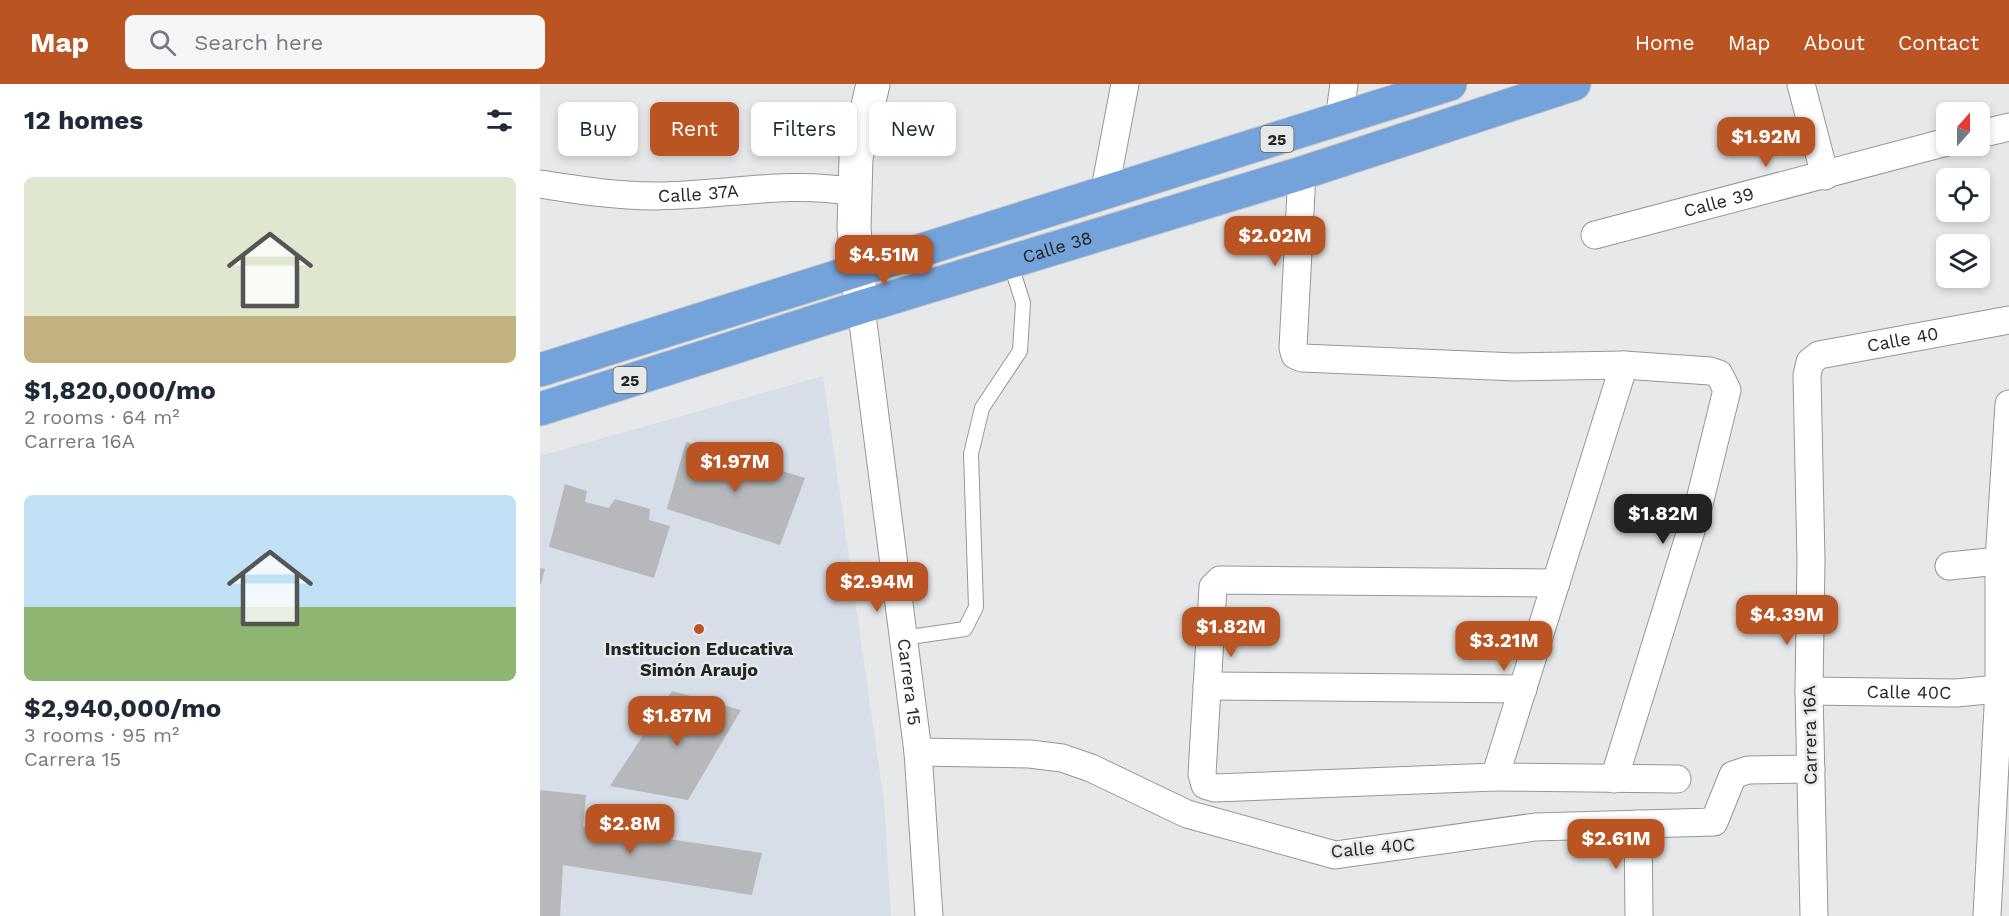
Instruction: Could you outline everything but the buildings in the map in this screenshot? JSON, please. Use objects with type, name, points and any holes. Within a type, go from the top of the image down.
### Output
[{"type":"highway","name":"Calle 38","points":[[540,370],[1450,84]]},
{"type":"highway","name":"Calle 38","points":[[540,409],[861,307],[1302,173],[1574,84]]},
{"type":"street","name":"Carrera 15","points":[[873,84],[856,158],[857,271],[918,752],[929,916]]},
{"type":"street","points":[[1104,194],[1125,84]]},
{"type":"street","points":[[1339,120],[1344,84]]},
{"type":"street","points":[[1801,84],[1825,176]]},
{"type":"street","points":[[1990,132],[2009,127]]},
{"type":"street","name":"Calle 39","points":[[1595,235],[1936,145]]},
{"type":"street","points":[[1302,173],[1293,348],[1295,355],[1302,358],[1515,367],[1624,365],[1710,371],[1719,374],[1728,390],[1698,508],[1614,779]]},
{"type":"street","name":"Calle 37A","points":[[540,184],[604,194],[654,196],[780,186],[820,186],[855,192]]},
{"type":"street","name":"Calle 40","points":[[1807,375],[1810,362],[1819,355],[2009,320]]},
{"type":"street","points":[[1495,777],[1624,365]]},
{"type":"street","name":"Carrera 16A","points":[[1807,375],[1811,560],[1810,769],[1814,916]]},
{"type":"street","points":[[1987,916],[2002,808],[2004,561],[2009,404]]},
{"type":"street","points":[[1949,566],[2004,561]]},
{"type":"street","points":[[1556,583],[1220,580],[1213,587],[1202,774],[1205,785],[1215,788],[1495,777],[1677,779]]},
{"type":"street","points":[[1207,686],[1522,689]]},
{"type":"street","name":"Calle 40C","points":[[1809,691],[1956,693],[2004,688]]},
{"type":"street","name":"Calle 40C","points":[[918,752],[1030,754],[1062,759],[1090,768],[1187,814],[1335,855],[1535,827],[1714,822],[1733,775],[1748,770],[1810,769]]},
{"type":"street","points":[[1638,824],[1639,916]]},
{"type":"lane","points":[[903,638],[965,629],[976,607],[970,454],[982,408],[1020,351],[1023,303],[1010,262]]},
{"type":"shaded area","name":"Institucion Educativa Simón Araujo","points":[[823,376],[884,802],[891,916],[540,916],[540,456]]},
{"type":"place","name":"Institucion Educativa Simón Araujo","points":[[699,629]]}]
